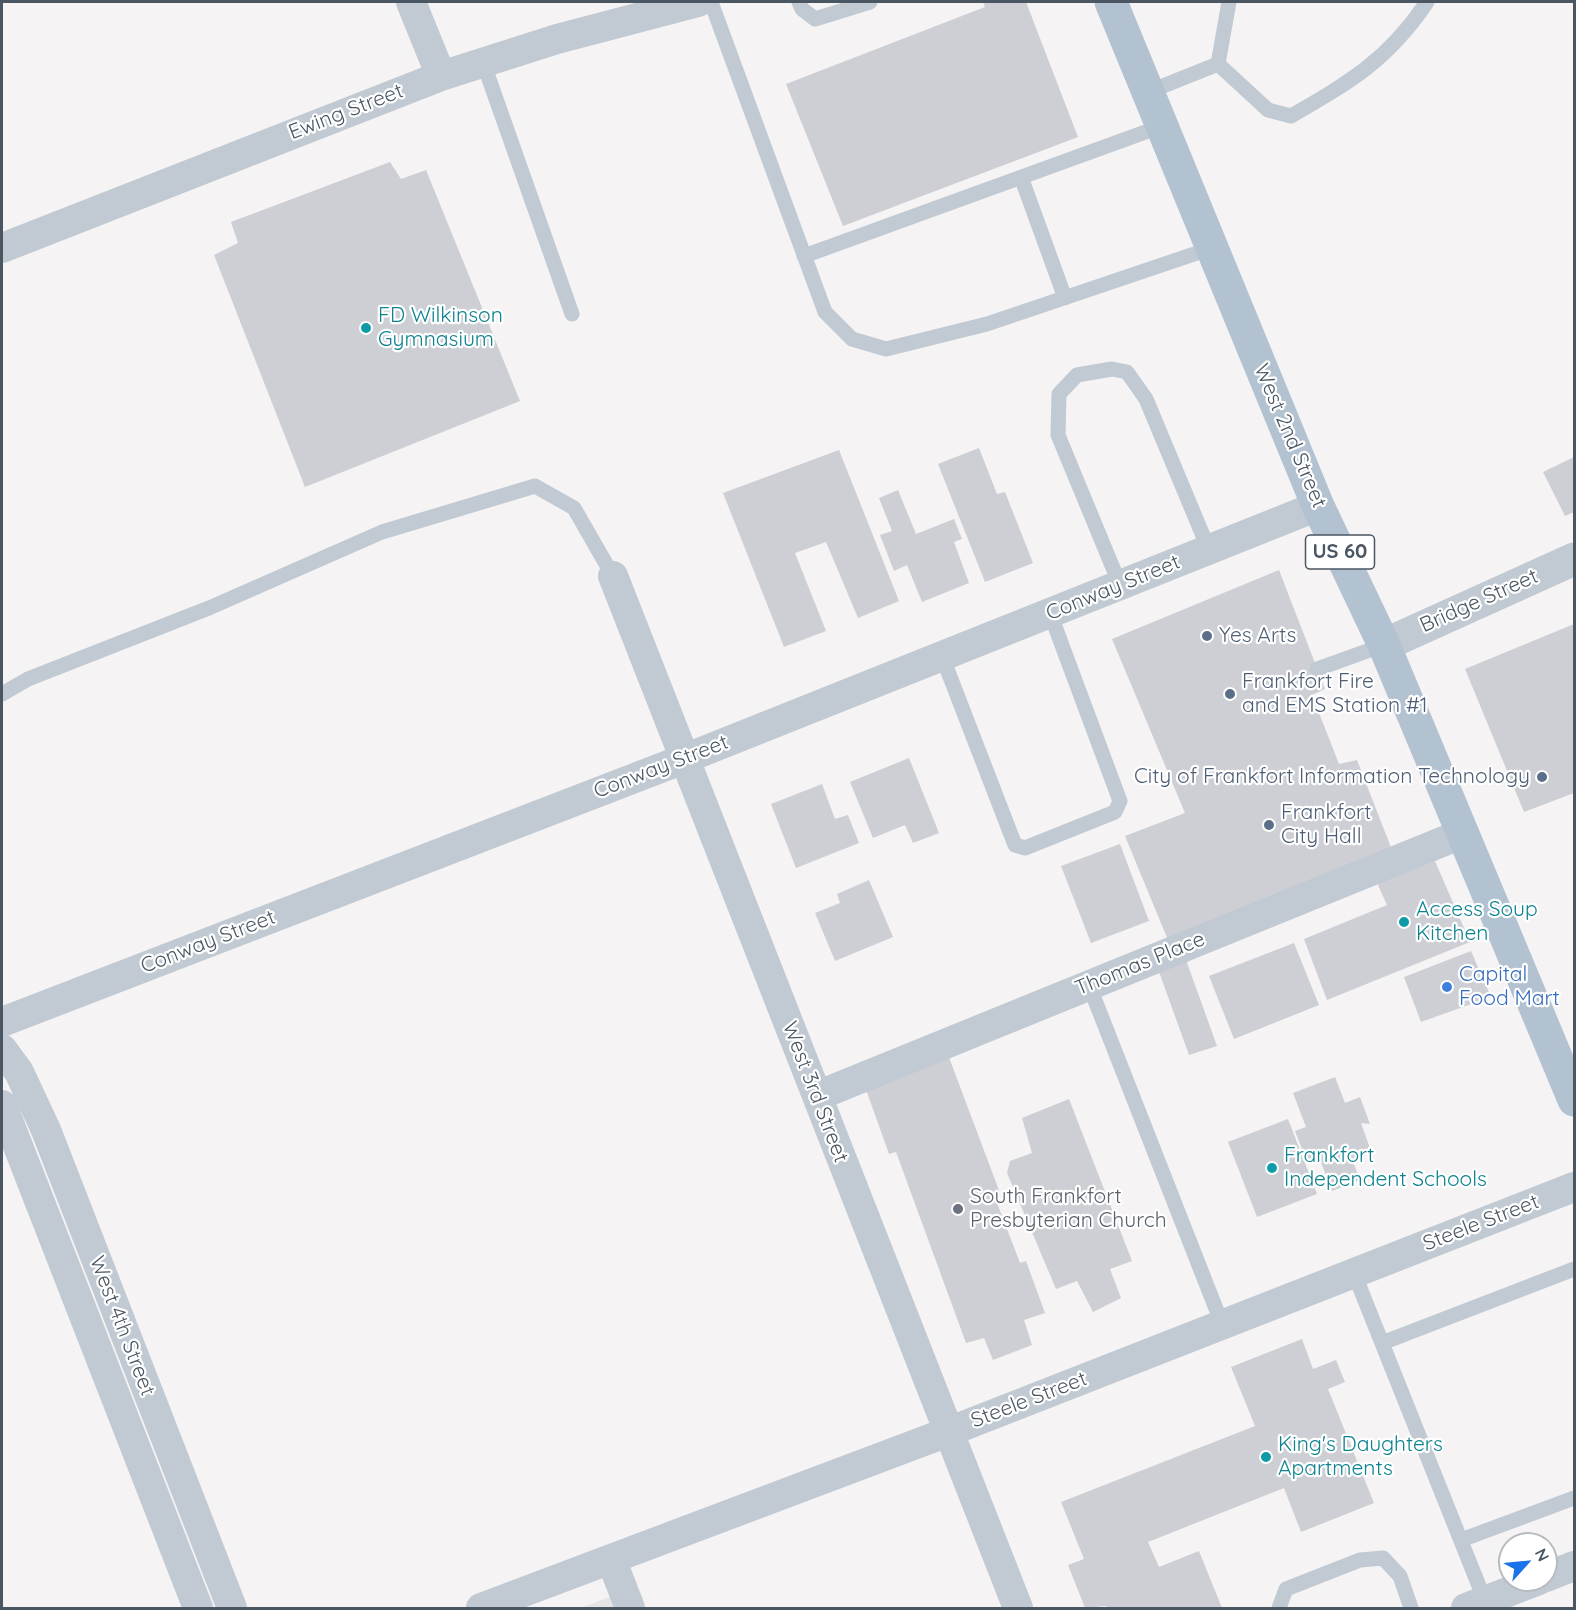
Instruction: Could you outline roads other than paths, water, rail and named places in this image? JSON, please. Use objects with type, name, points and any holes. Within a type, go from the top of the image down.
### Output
[{"type":"main road","name":"West 2nd Street","points":[[1111,2],[1318,506],[1384,645],[1575,1100]]},
{"type":"street","points":[[411,2],[441,76]]},
{"type":"street","name":"Ewing Street","points":[[2,248],[441,76],[557,39],[698,2]]},
{"type":"street","name":"Conway Street","points":[[2,1022],[684,759],[1318,506]]},
{"type":"street","name":"Bridge Street","points":[[1384,645],[1575,559]]},
{"type":"street","name":"West 3rd Street","points":[[613,576],[1018,1608]]},
{"type":"street","name":"Thomas Place","points":[[817,1096],[1464,833]]},
{"type":"street","name":"West 4th Street","points":[[2,1049],[19,1072],[46,1130],[232,1608]]},
{"type":"street","name":"West 4th Street","points":[[2,1105],[198,1608]]},
{"type":"street","name":"Steele Street","points":[[481,1608],[948,1432],[1575,1187]]},
{"type":"street","points":[[611,1559],[630,1608]]},
{"type":"street","points":[[1558,1572],[1575,1566]]},
{"type":"street","points":[[1474,1606],[1509,1592]]},
{"type":"lane","points":[[711,2],[825,312],[852,339],[886,349],[987,324],[1212,248]]},
{"type":"lane","points":[[799,2],[802,9],[815,19],[870,2]]},
{"type":"lane","points":[[1218,64],[1229,2]]},
{"type":"lane","points":[[1218,64],[1268,110],[1291,116],[1356,78],[1406,34],[1427,2]]},
{"type":"lane","points":[[483,62],[572,314]]},
{"type":"lane","points":[[1148,92],[1218,64]]},
{"type":"lane","points":[[804,256],[1162,126]]},
{"type":"lane","points":[[1021,177],[1065,298]]},
{"type":"lane","points":[[1120,585],[1058,435],[1059,394],[1077,375],[1112,369],[1127,372],[1146,399],[1209,550]]},
{"type":"lane","points":[[2,694],[28,679],[209,608],[382,532],[535,486],[574,508],[613,576]]},
{"type":"lane","points":[[942,656],[1015,845],[1026,848],[1115,813],[1120,808],[1120,801],[1050,613]]},
{"type":"lane","points":[[1317,669],[1384,645]]},
{"type":"lane","points":[[1089,985],[1222,1324]]},
{"type":"lane","points":[[1382,1343],[1575,1269]]},
{"type":"lane","points":[[1354,1273],[1461,1540],[1474,1606]]},
{"type":"lane","points":[[1461,1540],[1575,1498]]},
{"type":"lane","points":[[1279,1608],[1286,1589],[1360,1560],[1383,1558],[1400,1576],[1411,1608]]},
{"type":"place","name":"FD Wilkinson Gymnasium","points":[[366,328]]},
{"type":"place","name":"Yes Arts","points":[[1207,636]]},
{"type":"place","name":"Frankfort Fire and EMS Station #1","points":[[1230,694]]},
{"type":"place","name":"City of Frankfort Information Technology","points":[[1542,777]]},
{"type":"place","name":"Frankfort City Hall","points":[[1269,825]]},
{"type":"place","name":"Access Soup Kitchen","points":[[1404,922]]},
{"type":"place","name":"Capital Food Mart","points":[[1447,987]]},
{"type":"place","name":"Frankfort Independent Schools","points":[[1272,1168]]},
{"type":"place","name":"South Frankfort Presbyterian Church","points":[[958,1209]]},
{"type":"place","name":"King's Daughters Apartments","points":[[1266,1457]]}]
